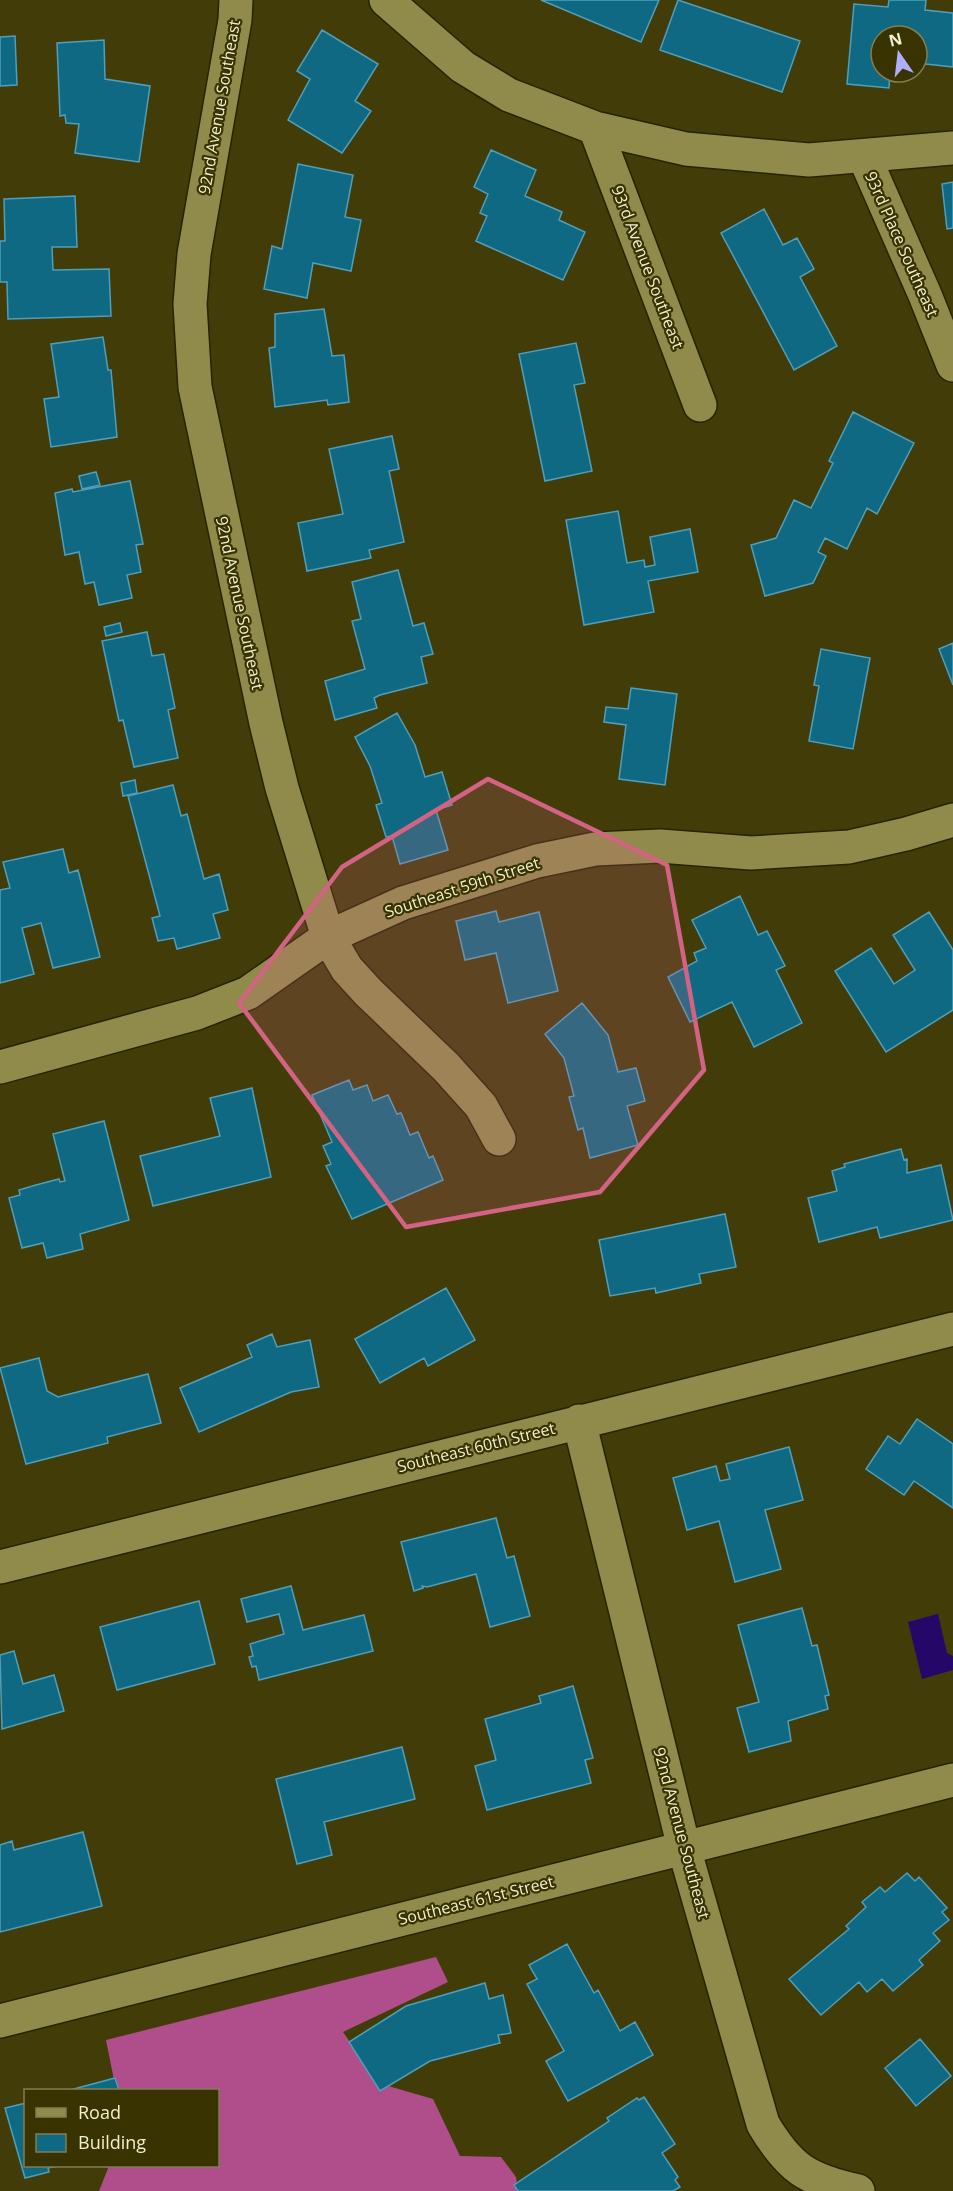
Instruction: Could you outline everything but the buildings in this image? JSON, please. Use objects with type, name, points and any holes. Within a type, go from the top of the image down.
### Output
[{"type":"street","name":"92nd Avenue Southeast","points":[[236,0],[235,20],[194,254],[190,304],[195,387],[266,723],[282,788],[328,937],[347,969],[446,1067],[481,1106],[499,1139]]},
{"type":"street","points":[[386,0],[463,67],[509,94],[595,128],[686,149],[810,160],[953,148]]},
{"type":"street","name":"93rd Avenue Southeast","points":[[595,128],[700,405]]},
{"type":"street","name":"93rd Place Southeast","points":[[864,156],[953,365]]},
{"type":"street","name":"Southeast 59th Street","points":[[0,1067],[197,1013],[248,993],[328,937],[403,903],[537,861],[595,849],[660,846],[751,853],[849,847],[953,820]]},
{"type":"street","name":"Southeast 60th Street","points":[[0,1567],[953,1329]]},
{"type":"street","name":"92nd Avenue Southeast","points":[[579,1421],[684,1848],[763,2124],[780,2152],[805,2174],[833,2186],[858,2191]]},
{"type":"street","name":"Southeast 61st Street","points":[[0,2021],[953,1780]]},
{"type":"highlighted area","points":[[488,779],[667,865],[704,1070],[600,1192],[406,1227],[239,1003],[342,867]]},
{"type":"shaded area","points":[[938,1614],[947,1653],[953,1656],[953,1670],[922,1679],[908,1622]]},
{"type":"shaded area","points":[[436,1957],[448,1982],[343,2032],[378,2083],[433,2099],[460,2156],[501,2157],[516,2177],[518,2191],[99,2191],[109,2167],[219,2167],[219,2089],[116,2089],[106,2040]]}]
